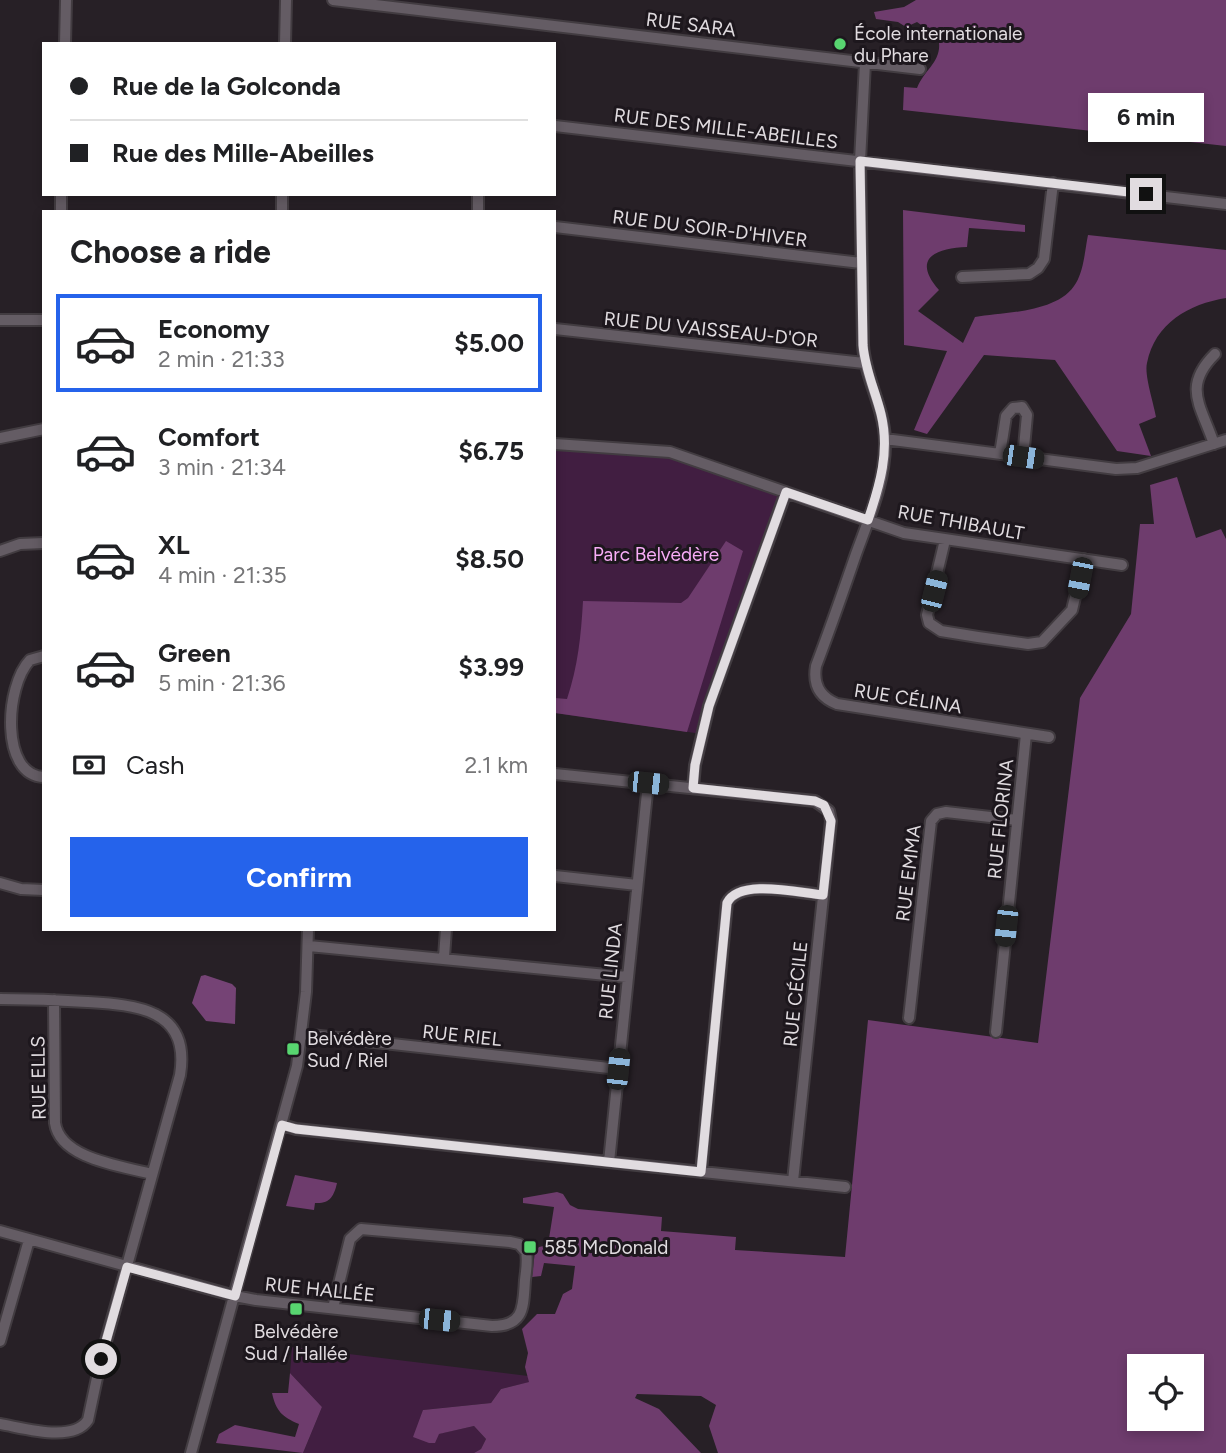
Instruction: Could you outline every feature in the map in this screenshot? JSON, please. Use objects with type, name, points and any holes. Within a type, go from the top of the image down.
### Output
[{"type":"street","points":[[65,42],[66,0]]},
{"type":"street","points":[[285,42],[286,0]]},
{"type":"street","name":"RUE SARA","points":[[334,0],[920,69]]},
{"type":"street","name":"RUE CÉLINA","points":[[865,63],[860,161],[864,363],[880,410],[885,439],[883,471],[816,666],[815,676],[819,691],[837,704],[1049,737]]},
{"type":"street","name":"RUE DES MILLE-ABEILLES","points":[[556,126],[1226,204]]},
{"type":"street","points":[[962,277],[1029,274],[1038,268],[1044,259],[1053,183]]},
{"type":"street","name":"RUE DU SOIR-D'HIVER","points":[[556,227],[861,263]]},
{"type":"street","points":[[0,320],[42,320]]},
{"type":"street","name":"RUE DU VAISSEAU-D'OR","points":[[556,329],[864,363]]},
{"type":"street","points":[[1214,444],[1196,387],[1199,372],[1215,354]]},
{"type":"street","points":[[1000,454],[1006,416],[1013,408],[1022,408],[1027,415],[1023,457]]},
{"type":"street","points":[[0,438],[42,429]]},
{"type":"street","points":[[885,439],[1126,469],[1226,440]]},
{"type":"street","name":"RUE THIBAULT","points":[[556,443],[670,452],[904,533],[1122,565]]},
{"type":"street","points":[[556,774],[693,788],[695,765],[709,706],[786,492]]},
{"type":"street","points":[[945,540],[928,615],[929,623],[941,631],[1004,641],[1037,643],[1049,638],[1072,610],[1084,559]]},
{"type":"street","points":[[0,551],[20,544],[42,543]]},
{"type":"street","points":[[42,657],[30,660],[21,673],[12,698],[9,726],[11,747],[21,770],[28,775],[42,777]]},
{"type":"street","name":"RUE FLORINA","points":[[996,1032],[1026,734]]},
{"type":"street","name":"RUE LINDA","points":[[609,1162],[648,783]]},
{"type":"street","name":"RUE CÉCILE","points":[[693,788],[815,801],[829,811],[831,821],[793,1181]]},
{"type":"street","name":"RUE EMMA","points":[[909,1018],[931,821],[937,814],[947,812],[1017,820]]},
{"type":"street","points":[[556,876],[637,884]]},
{"type":"street","points":[[0,883],[21,889],[42,890]]},
{"type":"street","points":[[701,1172],[727,903],[731,895],[745,888],[823,895]]},
{"type":"street","points":[[191,1453],[282,1125],[302,1034],[308,931]]},
{"type":"street","points":[[444,957],[446,931]]},
{"type":"street","points":[[309,946],[444,957],[627,977]]},
{"type":"street","points":[[0,999],[142,1007],[164,1020],[174,1034],[180,1050],[181,1067],[85,1424],[77,1431],[67,1433],[0,1424]]},
{"type":"street","name":"RUE ELLS","points":[[54,1000],[55,1123],[58,1135],[67,1146],[79,1153],[152,1174]]},
{"type":"street","name":"RUE RIEL","points":[[302,1034],[618,1069]]},
{"type":"street","points":[[282,1125],[296,1129],[845,1187]]},
{"type":"street","name":"RUE HALLÉE","points":[[0,1231],[235,1296],[333,1308],[492,1326],[503,1326],[516,1320],[523,1308],[527,1257],[519,1244],[361,1230],[350,1240],[333,1308]]},
{"type":"street","points":[[0,1341],[29,1240]]},
{"type":"green space","name":"Parc Belvédère","points":[[556,444],[653,449],[786,492],[702,734],[556,713]]},
{"type":"green space","points":[[292,1347],[528,1376],[530,1382],[501,1389],[491,1403],[423,1410],[438,1434],[474,1426],[486,1439],[481,1449],[474,1453],[303,1453],[322,1407],[290,1373]]},
{"type":"shaded area","points":[[916,0],[1226,0],[1226,146],[903,110],[904,87],[917,88],[936,58],[938,37],[917,22],[906,27],[898,22],[876,19],[874,12],[904,7]]},
{"type":"shaded area","points":[[903,210],[1025,225],[1025,232],[969,228],[967,247],[937,253],[927,263],[931,279],[939,290],[918,311],[963,343],[975,317],[1044,306],[1068,293],[1081,272],[1088,235],[1226,250],[1226,298],[1199,305],[1176,318],[1166,326],[1151,349],[1147,375],[1156,417],[1139,424],[1151,456],[1117,451],[1055,360],[984,355],[927,434],[914,430],[947,351],[904,345]]},
{"type":"shaded area","points":[[1177,477],[1196,538],[1221,529],[1226,539],[1226,1453],[718,1453],[709,1426],[716,1405],[701,1396],[637,1394],[635,1398],[659,1409],[701,1453],[474,1453],[481,1449],[486,1439],[474,1426],[439,1434],[435,1443],[413,1437],[423,1410],[491,1403],[501,1389],[529,1382],[525,1367],[528,1353],[522,1329],[537,1314],[555,1314],[563,1294],[572,1289],[575,1266],[544,1263],[541,1276],[532,1277],[535,1251],[548,1245],[554,1207],[523,1203],[523,1198],[557,1192],[563,1194],[570,1205],[578,1209],[662,1217],[661,1231],[736,1237],[735,1250],[845,1257],[868,1020],[1038,1043],[1080,698],[1131,614],[1140,524],[1154,524],[1150,485]]},
{"type":"shaded area","points":[[726,541],[743,551],[687,732],[556,713],[556,698],[567,699],[574,675],[583,601],[681,603],[688,598]]},
{"type":"shaded area","points":[[201,976],[232,984],[236,988],[235,1024],[206,1021],[192,1003]]},
{"type":"shaded area","points":[[295,1175],[337,1183],[328,1201],[315,1203],[314,1210],[286,1206]]},
{"type":"shaded area","points":[[290,1373],[322,1407],[303,1453],[216,1443],[219,1434],[235,1425],[295,1437],[299,1424],[281,1413],[272,1393],[288,1393]]},
{"type":"place","name":"École internationale du Phare","points":[[840,44]]},
{"type":"place","name":"Belvédère Sud / Riel","points":[[293,1049]]},
{"type":"place","name":"585 McDonald","points":[[530,1247]]},
{"type":"place","name":"Belvédère Sud / Hallée","points":[[296,1309]]},
{"type":"route","points":[[101,1359],[127,1267],[235,1296],[282,1125],[296,1129],[701,1172],[727,903],[731,895],[745,888],[823,895],[831,821],[824,805],[815,801],[693,788],[695,765],[709,706],[786,492],[868,520],[880,485],[885,439],[880,410],[864,363],[860,161],[1146,194]]}]
